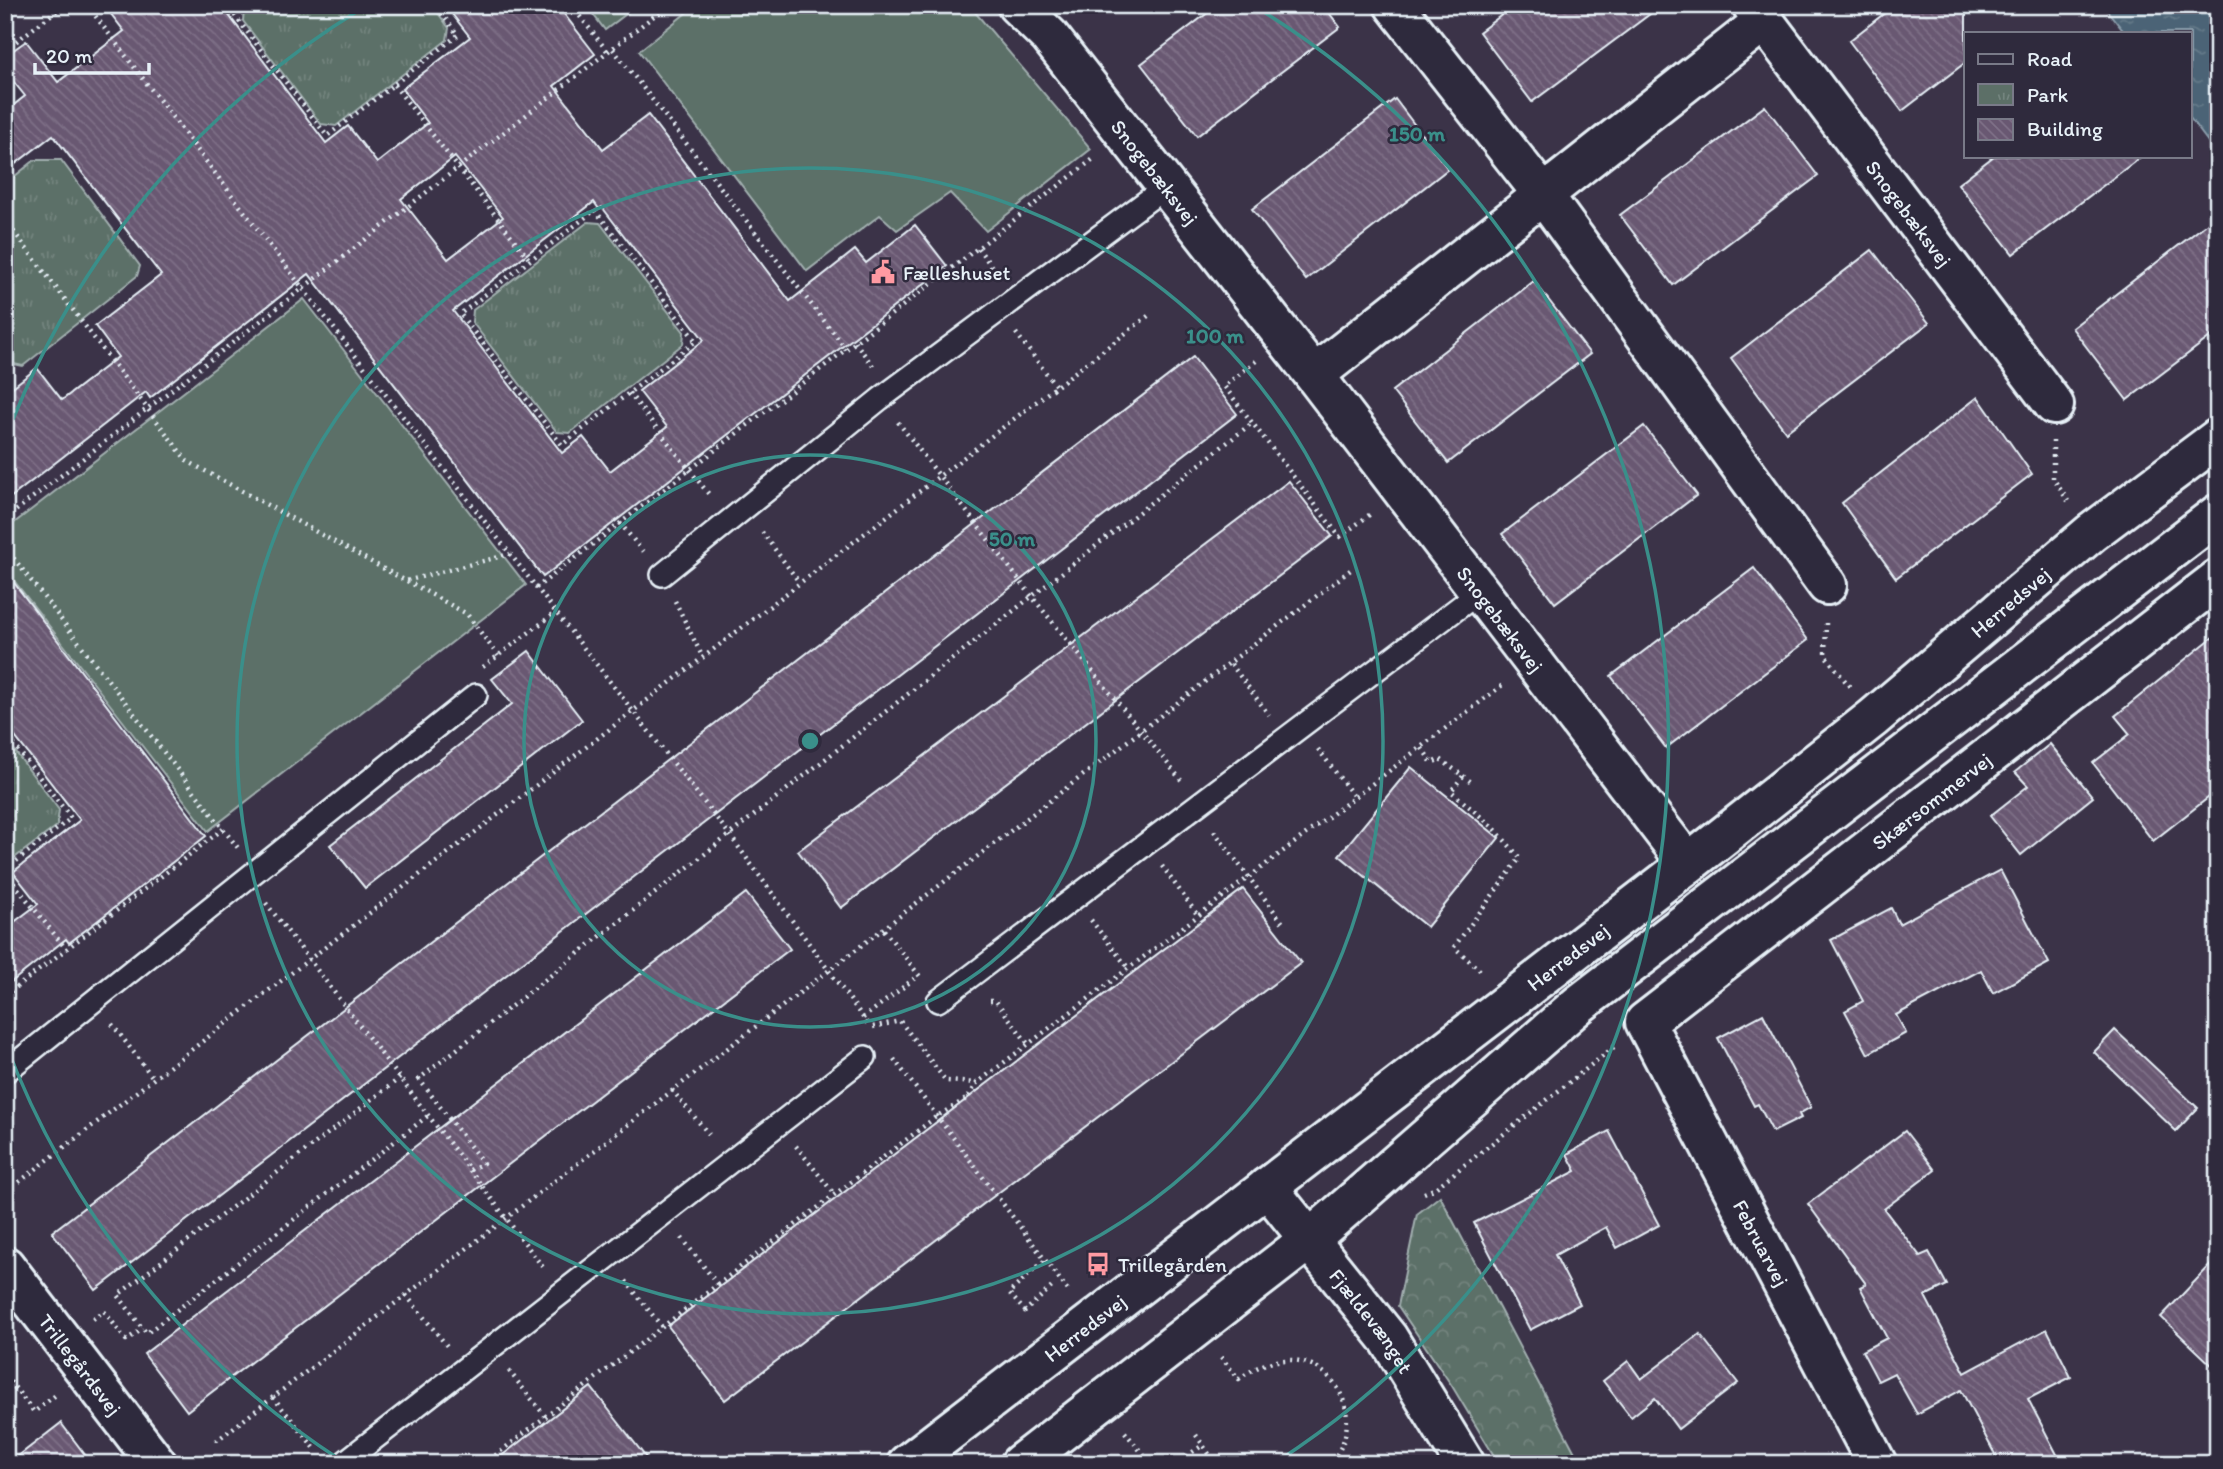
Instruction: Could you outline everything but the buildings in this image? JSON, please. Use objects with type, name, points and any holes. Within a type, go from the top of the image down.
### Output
[{"type":"street","name":"Snogebæksvej","points":[[1017,5],[1049,36],[1285,337],[1478,593],[1688,864]]},
{"type":"street","points":[[1394,5],[1544,196],[1828,585]]},
{"type":"street","name":"Snogebæksvej","points":[[1314,375],[1544,196],[1758,13],[2054,405]]},
{"type":"street","name":"Herredsvej","points":[[907,1464],[1688,864],[1873,718],[2091,533],[2218,438]]},
{"type":"street","name":"Herredsvej","points":[[1020,1464],[1310,1239],[1577,1005],[2218,514]]},
{"type":"street","name":"Skærsommervej","points":[[1645,1022],[2218,579]]},
{"type":"street","name":"Februarvej","points":[[1645,1022],[1877,1464]]},
{"type":"street","name":"Fjældevænget","points":[[1267,1187],[1388,1338],[1465,1464]]},
{"type":"street","name":"Trillegårdsvej","points":[[5,1266],[157,1464]]},
{"type":"lane","points":[[662,575],[880,399],[1167,186]]},
{"type":"lane","points":[[938,1001],[1478,593]]},
{"type":"lane","points":[[5,1072],[476,695]]},
{"type":"lane","points":[[342,1464],[865,1057]]},
{"type":"path","points":[[5,50],[64,5]]},
{"type":"path","points":[[87,5],[304,290],[729,834],[879,1039]]},
{"type":"path","points":[[233,5],[229,8],[327,136],[458,35],[435,5]]},
{"type":"path","points":[[571,5],[610,50],[846,349]]},
{"type":"path","points":[[5,519],[304,290],[668,5]]},
{"type":"path","points":[[394,85],[530,260]]},
{"type":"path","points":[[536,588],[1126,134]]},
{"type":"path","points":[[595,210],[696,341],[562,445],[460,314],[530,260],[595,210]]},
{"type":"path","points":[[5,220],[187,461],[467,614],[498,656]]},
{"type":"path","points":[[999,310],[1056,386]]},
{"type":"path","points":[[19,1182],[1152,313]]},
{"type":"path","points":[[1285,337],[1224,386],[1252,423],[1340,537],[1401,490]]},
{"type":"path","points":[[629,393],[690,469]]},
{"type":"path","points":[[880,399],[1033,598],[1199,803],[1217,836],[1283,923]]},
{"type":"path","points":[[2054,405],[2053,478],[2091,533]]},
{"type":"path","points":[[470,1170],[483,1163],[419,1079],[1252,423]]},
{"type":"path","points":[[745,508],[799,582]]},
{"type":"path","points":[[620,523],[662,575],[702,656]]},
{"type":"path","points":[[5,547],[223,829],[309,959],[562,1293]]},
{"type":"path","points":[[406,581],[510,554]]},
{"type":"path","points":[[216,1441],[827,971],[1142,733],[1353,568]]},
{"type":"path","points":[[1828,585],[1825,655],[1873,718]]},
{"type":"path","points":[[476,695],[474,674],[555,613]]},
{"type":"path","points":[[484,1464],[937,1116],[968,1097],[977,1083],[1532,662]]},
{"type":"path","points":[[1231,664],[1355,798]]},
{"type":"path","points":[[5,733],[71,818],[5,871],[66,949]]},
{"type":"path","points":[[1422,748],[1432,763],[1440,760],[1474,783]]},
{"type":"path","points":[[1463,776],[1451,791],[1495,829],[1520,858],[1454,947],[1512,999]]},
{"type":"path","points":[[5,996],[223,829]]},
{"type":"path","points":[[1146,844],[1199,916]]},
{"type":"path","points":[[1074,898],[1129,969]]},
{"type":"path","points":[[884,930],[938,1001],[996,1001],[1029,1045]]},
{"type":"path","points":[[863,1018],[919,975]]},
{"type":"path","points":[[871,1028],[900,1021],[946,1081],[977,1083]]},
{"type":"path","points":[[128,1044],[154,1079]]},
{"type":"path","points":[[887,1050],[1092,1321]]},
{"type":"path","points":[[400,1078],[118,1295],[143,1329],[147,1333],[429,1115]]},
{"type":"path","points":[[672,1090],[731,1161]]},
{"type":"path","points":[[779,1124],[835,1195]]},
{"type":"path","points":[[664,1214],[718,1284]]},
{"type":"path","points":[[609,1258],[662,1327]]},
{"type":"path","points":[[1044,1261],[1009,1293],[1025,1311],[1053,1286]]},
{"type":"path","points":[[406,1295],[465,1368]]},
{"type":"path","points":[[492,1349],[545,1417]]},
{"type":"path","points":[[1216,1352],[1239,1379],[1257,1365],[1281,1358],[1309,1362],[1332,1377],[1348,1424],[1343,1444],[1329,1464]]},
{"type":"path","points":[[5,1381],[8,1379],[34,1412],[58,1392],[50,1382]]},
{"type":"path","points":[[274,1397],[320,1454]]},
{"type":"path","points":[[1196,1435],[1216,1464]]},
{"type":"path","points":[[1175,1464],[1203,1445]]},
{"type":"path","points":[[1228,1464],[1238,1456],[1244,1464]]},
{"type":"green space","points":[[249,5],[432,5],[449,28],[447,40],[336,126],[321,124],[243,21],[244,9]]},
{"type":"green space","points":[[586,5],[638,5],[605,30]]},
{"type":"green space","points":[[696,5],[969,5],[1091,149],[986,231],[950,193],[897,230],[880,215],[807,271],[639,51]]},
{"type":"green space","points":[[35,160],[61,160],[140,266],[137,276],[23,366],[9,363],[5,358],[5,184]]},
{"type":"green space","points":[[588,222],[600,223],[684,332],[683,344],[570,433],[557,432],[472,322],[473,310]]},
{"type":"green space","points":[[304,299],[526,585],[208,831],[5,569],[5,530]]},
{"type":"green space","points":[[5,738],[59,810],[57,826],[5,865]]},
{"type":"green space","points":[[1440,1196],[1581,1464],[1499,1464],[1452,1386],[1398,1306],[1417,1214]]},
{"type":"water","points":[[2103,5],[2218,5],[2218,155],[2192,121],[2192,32],[2124,32]]},
{"type":"place","name":"Fælleshuset","points":[[883,272]]},
{"type":"place","name":"Trillegården","points":[[1098,1264]]}]
